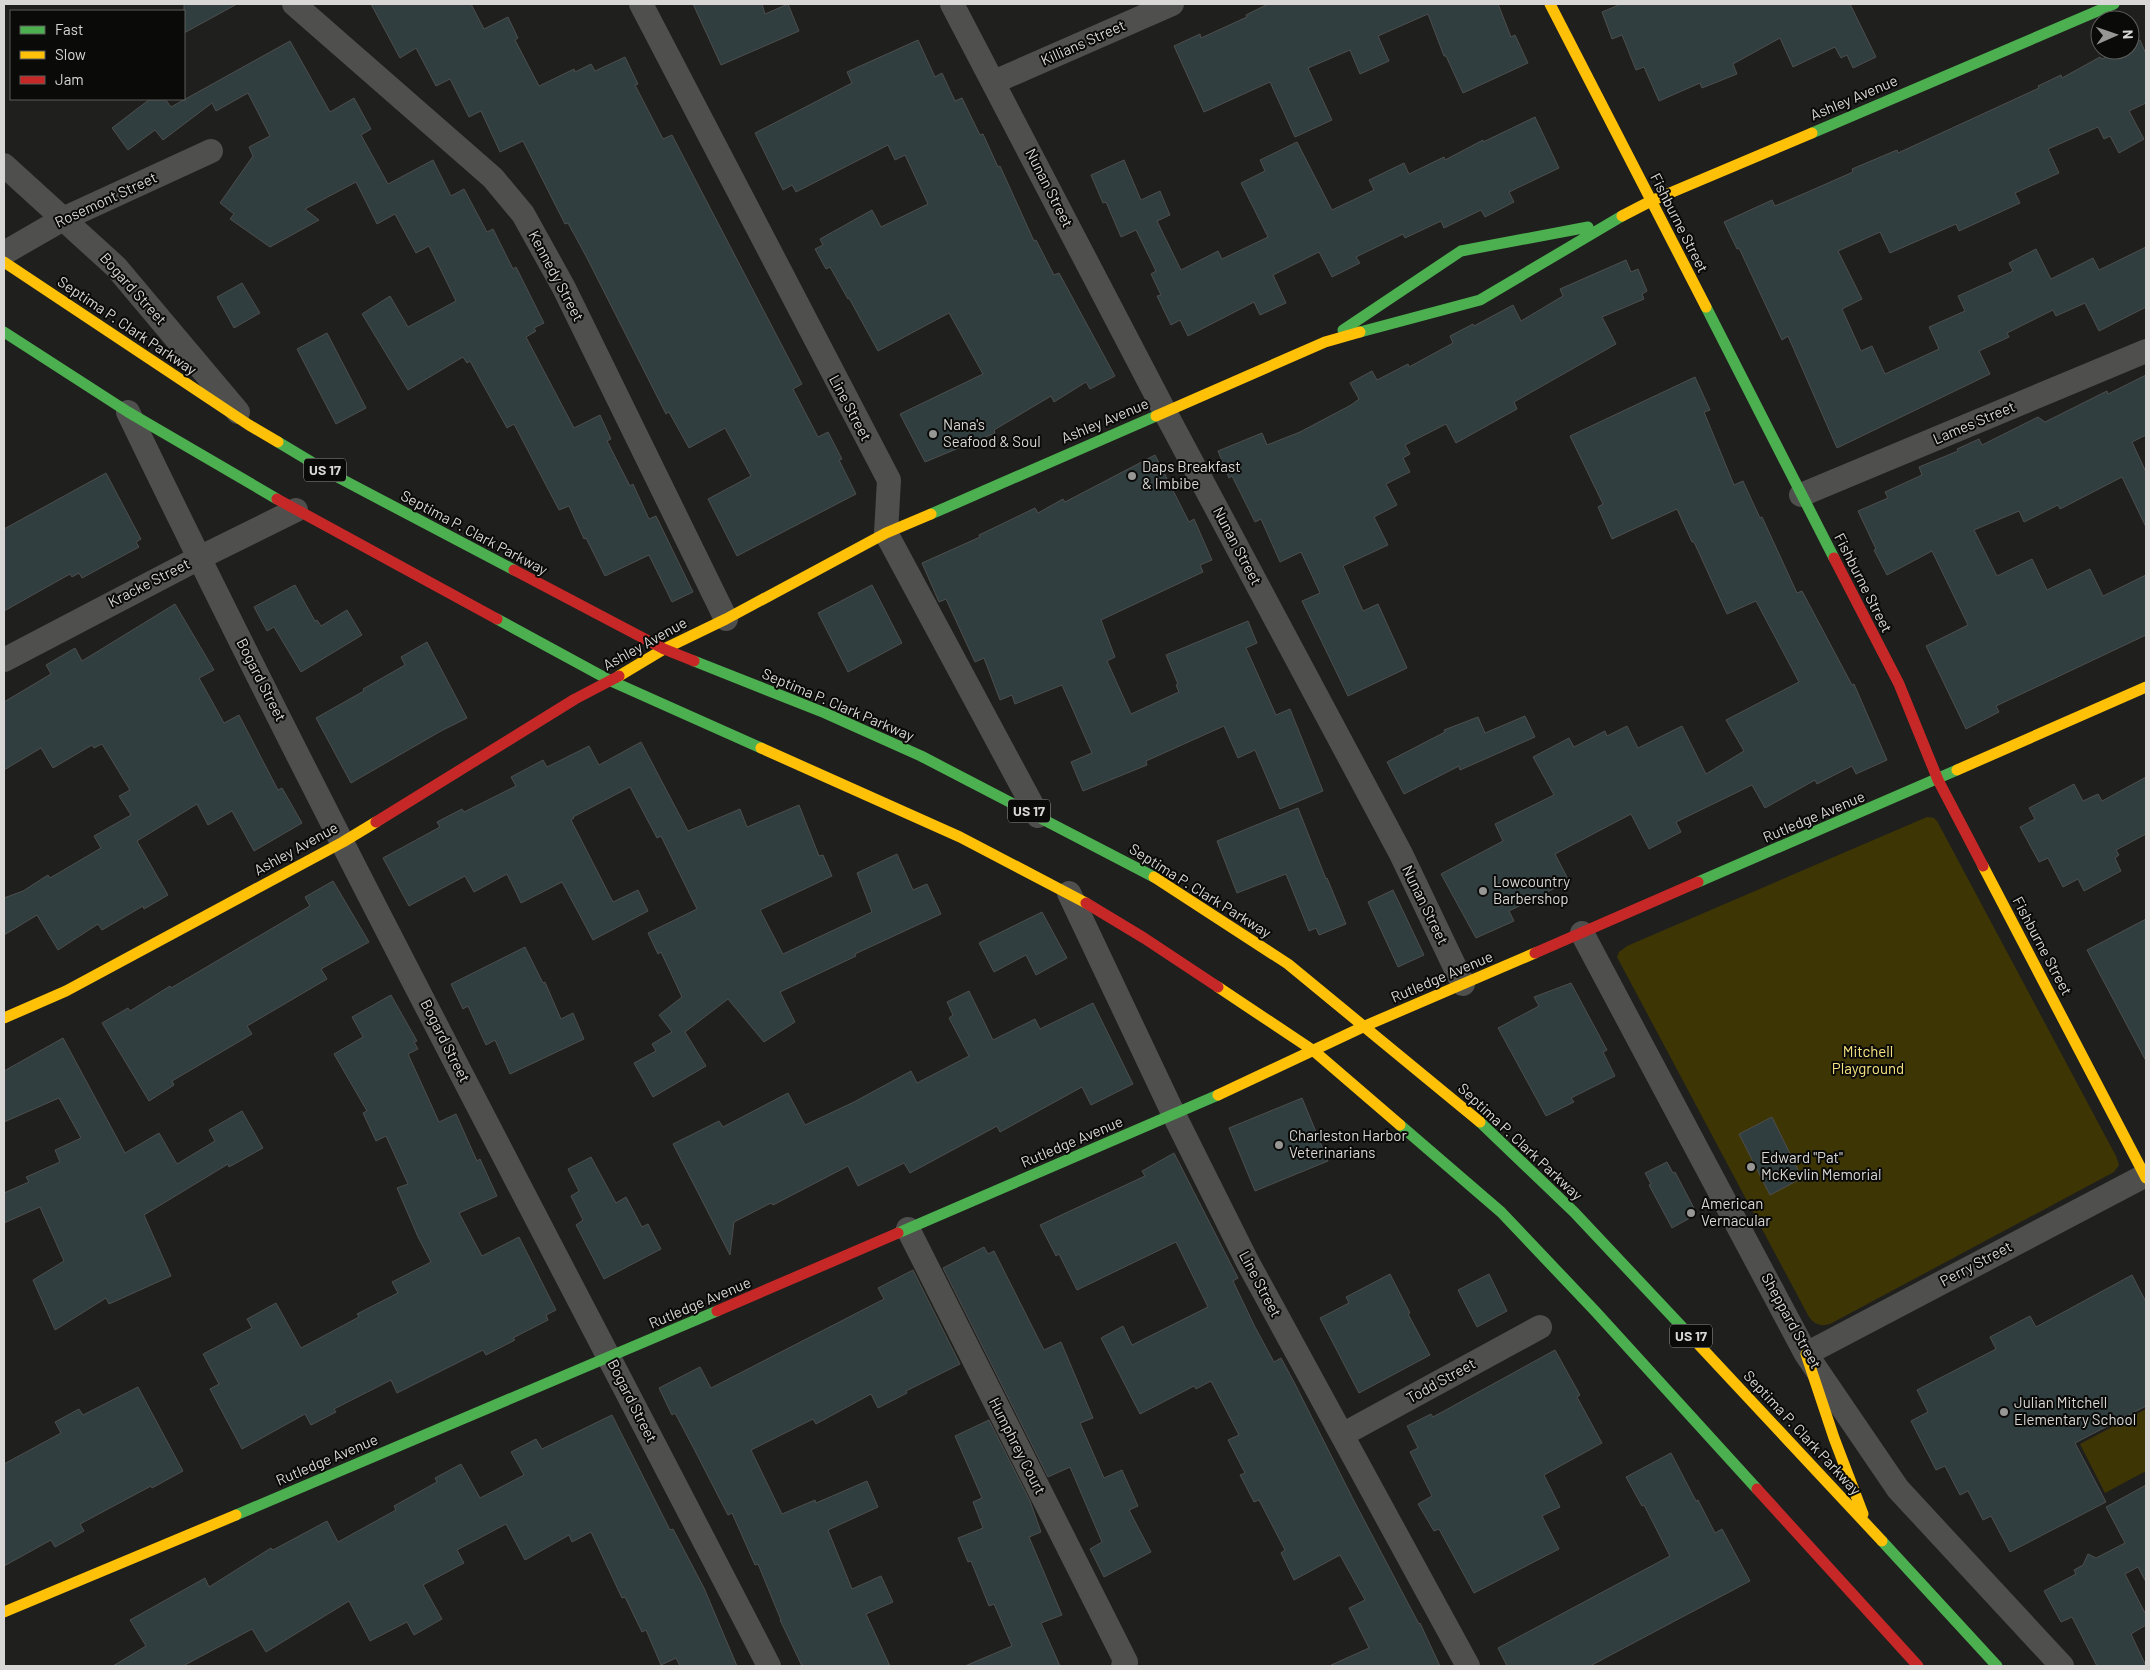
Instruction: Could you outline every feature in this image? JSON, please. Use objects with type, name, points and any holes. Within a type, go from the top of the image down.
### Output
[{"type":"main road","name":"Fishburne Street","points":[[1550,4],[1899,684],[1938,780],[2146,1176]]},
{"type":"main road","name":"Ashley Avenue","points":[[4,1018],[66,991],[342,842],[575,699],[611,681],[664,649],[726,619],[886,533],[1325,342],[1480,300],[1606,224],[1651,201],[2114,4]]},
{"type":"main road","name":"Ashley Avenue","points":[[1325,342],[1461,251],[1606,224]]},
{"type":"main road","name":"Septima P. Clark Parkway","points":[[4,262],[249,425],[328,472],[664,649],[825,714],[921,756],[1149,874],[1288,964],[1472,1114],[1574,1212],[1766,1415],[1997,1666]]},
{"type":"main road","points":[[4,332],[128,412],[296,510],[611,681],[960,837],[1068,893],[1152,943],[1314,1051],[1501,1212],[1595,1311],[1918,1666]]},
{"type":"main road","name":"Rutledge Avenue","points":[[4,1612],[610,1358],[1174,1115],[1365,1026],[1938,780],[2146,687]]},
{"type":"main road","points":[[1806,1354],[1834,1438],[1868,1527]]},
{"type":"street","name":"Kennedy Street","points":[[294,4],[493,178],[523,214],[564,288],[726,619]]},
{"type":"street","name":"Line Street","points":[[641,4],[889,480],[886,533]]},
{"type":"street","name":"Nunan Street","points":[[952,4],[1165,412],[1401,854],[1463,984]]},
{"type":"street","name":"Killians Street","points":[[994,82],[1172,4]]},
{"type":"street","name":"Rosemont Street","points":[[4,253],[63,218],[211,151]]},
{"type":"street","name":"Bogard Street","points":[[4,165],[116,267],[249,425]]},
{"type":"street","name":"Lames Street","points":[[1801,495],[2146,351]]},
{"type":"street","name":"Bogard Street","points":[[128,412],[342,842],[769,1666]]},
{"type":"street","name":"Kracke Street","points":[[4,660],[199,558],[296,510]]},
{"type":"street","points":[[886,533],[1038,816]]},
{"type":"street","name":"Line Street","points":[[1068,893],[1174,1115],[1247,1262],[1468,1666]]},
{"type":"street","name":"Sheppard Street","points":[[1582,933],[1806,1354],[1898,1489],[2062,1666]]},
{"type":"street","name":"Perry Street","points":[[1806,1354],[2146,1176]]},
{"type":"street","name":"Humphrey Court","points":[[908,1229],[1125,1664]]},
{"type":"street","name":"Todd Street","points":[[1342,1435],[1540,1327]]},
{"type":"green space","name":"Mitchell Playground","points":[[1927,817],[1934,818],[1937,821],[2116,1156],[2119,1165],[2114,1172],[1830,1324],[1821,1325],[1815,1323],[1809,1317],[1617,957],[1619,952],[1627,946]]},
{"type":"green space","points":[[2146,1409],[2146,1471],[2105,1493],[2080,1444]]},
{"type":"building","points":[[184,4],[237,4],[185,32]]},
{"type":"building","points":[[371,4],[471,4],[484,29],[508,17],[518,38],[515,40],[539,86],[574,69],[575,72],[591,64],[595,71],[625,57],[638,84],[635,85],[663,139],[672,135],[802,384],[793,389],[818,437],[828,432],[842,459],[839,460],[856,494],[737,556],[708,499],[751,476],[725,428],[689,448],[669,412],[666,414],[587,258],[568,223],[565,224],[523,141],[500,152],[481,111],[469,117],[450,79],[436,86],[416,48],[400,58]]},
{"type":"building","points":[[693,4],[762,4],[765,14],[788,4],[799,31],[721,65]]},
{"type":"building","points":[[1268,4],[1498,4],[1511,37],[1515,35],[1528,63],[1463,93],[1446,56],[1444,56],[1428,14],[1378,36],[1389,61],[1360,74],[1350,50],[1308,68],[1332,120],[1295,137],[1270,82],[1204,112],[1174,46],[1200,34],[1201,38],[1247,17],[1246,15]]},
{"type":"building","points":[[1621,4],[1850,4],[1876,57],[1853,68],[1847,55],[1841,58],[1835,47],[1793,67],[1780,38],[1733,64],[1737,74],[1702,88],[1700,83],[1659,101],[1644,67],[1636,70],[1622,35],[1612,39],[1602,12]]},
{"type":"building","points":[[918,40],[935,77],[942,73],[955,101],[962,98],[980,135],[983,134],[998,167],[1000,166],[1034,241],[1036,240],[1054,275],[1059,273],[1115,376],[1090,389],[1086,382],[1054,402],[1051,396],[994,430],[995,433],[925,462],[900,414],[983,374],[949,313],[878,351],[830,267],[826,269],[815,249],[823,245],[820,239],[872,210],[881,227],[928,204],[905,155],[895,160],[888,145],[796,192],[792,185],[783,190],[755,133],[852,83],[847,72]]},
{"type":"building","points":[[2140,40],[2146,54],[2146,103],[2129,111],[2144,139],[2119,153],[2110,136],[2104,139],[2098,127],[2048,149],[2059,173],[2015,193],[2020,203],[1959,231],[1956,224],[1890,253],[1880,232],[1838,251],[1862,299],[1842,309],[1861,351],[1872,346],[1885,374],[1939,349],[1929,327],[1965,311],[1958,296],[2013,271],[2009,263],[2036,249],[2051,279],[2093,258],[2099,270],[2146,247],[2146,307],[2099,331],[2085,303],[2056,316],[2053,310],[2007,333],[2009,337],[1979,351],[1990,374],[1837,448],[1788,336],[1782,340],[1739,248],[1737,249],[1724,222],[1772,200],[1775,206],[1853,172],[1852,169],[1897,150],[1898,153],[2039,88],[2038,86],[2061,75],[2062,78],[2095,60],[2140,60]]},
{"type":"building","points":[[290,41],[330,112],[354,98],[371,129],[361,135],[388,184],[433,160],[451,196],[464,189],[487,232],[493,229],[513,269],[516,267],[544,323],[534,328],[536,331],[526,337],[574,428],[600,415],[611,439],[607,441],[630,486],[633,484],[649,519],[656,516],[693,592],[672,602],[649,555],[605,576],[586,538],[584,539],[569,506],[559,510],[514,424],[507,428],[470,361],[467,363],[463,357],[408,390],[362,314],[390,296],[408,327],[456,301],[429,246],[416,253],[395,214],[377,224],[356,182],[305,209],[319,220],[270,247],[230,219],[234,214],[220,203],[253,156],[249,147],[270,136],[248,93],[216,111],[212,103],[163,140],[155,130],[128,150],[112,128],[149,100],[166,100],[171,107]]},
{"type":"building","points":[[1535,117],[1559,168],[1509,192],[1514,202],[1485,217],[1481,210],[1444,228],[1441,221],[1405,238],[1403,234],[1356,257],[1360,263],[1332,277],[1319,252],[1273,275],[1286,303],[1260,315],[1254,302],[1188,336],[1180,320],[1171,325],[1157,296],[1161,295],[1151,274],[1156,271],[1136,230],[1121,237],[1106,202],[1103,203],[1091,175],[1124,160],[1141,200],[1160,191],[1170,215],[1157,221],[1181,270],[1218,251],[1222,259],[1268,237],[1241,183],[1265,171],[1260,160],[1297,142],[1332,210],[1374,190],[1369,180],[1404,163],[1409,174],[1444,157],[1445,160],[1483,140],[1483,142]]},
{"type":"building","points":[[1626,260],[1631,272],[1638,269],[1647,291],[1642,294],[1644,299],[1602,317],[1616,344],[1514,402],[1517,409],[1456,443],[1446,424],[1405,445],[1410,454],[1403,458],[1410,472],[1386,484],[1397,505],[1374,517],[1388,545],[1343,566],[1363,611],[1378,604],[1407,668],[1348,696],[1302,601],[1320,593],[1301,552],[1280,562],[1261,519],[1255,522],[1232,476],[1229,478],[1218,451],[1262,433],[1267,445],[1300,432],[1359,399],[1350,383],[1372,371],[1377,380],[1408,364],[1409,367],[1453,343],[1450,336],[1473,324],[1474,326],[1513,305],[1521,321],[1563,296],[1560,289]]},
{"type":"building","points":[[242,283],[260,313],[234,328],[217,297]]},
{"type":"building","points":[[327,333],[366,408],[336,424],[297,349]]},
{"type":"building","points":[[2146,375],[2146,435],[2132,442],[2146,472],[2146,527],[2122,477],[2060,509],[2058,505],[2024,522],[2019,511],[1974,530],[1997,576],[2032,559],[2047,590],[2090,569],[2103,596],[2146,575],[2146,635],[1996,706],[1999,712],[1966,729],[1926,646],[1968,625],[1932,551],[1887,575],[1874,550],[1876,549],[1858,511],[1888,498],[1885,492],[1922,475],[1919,467],[1958,451],[1957,449],[1979,439],[1982,445],[2038,417],[2045,422],[2107,391],[2108,394]]},
{"type":"building","points":[[1695,377],[1710,410],[1704,412],[1734,485],[1743,481],[1797,593],[1802,591],[1852,685],[1854,684],[1887,760],[1856,774],[1852,766],[1817,784],[1815,780],[1765,808],[1752,785],[1676,822],[1681,832],[1649,849],[1631,814],[1555,854],[1569,881],[1509,911],[1514,921],[1476,938],[1441,874],[1503,841],[1495,824],[1554,795],[1533,757],[1569,738],[1574,747],[1605,731],[1607,736],[1627,726],[1638,748],[1682,726],[1706,774],[1744,751],[1726,720],[1799,682],[1756,601],[1727,614],[1677,509],[1612,539],[1598,507],[1603,504],[1570,436]]},
{"type":"building","points":[[1155,455],[1189,522],[1194,519],[1212,560],[1200,565],[1203,572],[1101,620],[1115,657],[1107,661],[1131,714],[1179,692],[1176,685],[1178,684],[1166,655],[1248,621],[1257,643],[1246,648],[1276,715],[1290,709],[1323,791],[1280,809],[1255,750],[1238,758],[1224,726],[1146,761],[1147,765],[1083,791],[1071,762],[1092,753],[1062,685],[1015,704],[1012,695],[1000,700],[984,658],[975,662],[946,599],[939,602],[922,563],[980,537],[979,535],[1035,508],[1038,513],[1063,499],[1065,502]]},
{"type":"building","points":[[106,473],[141,539],[136,542],[139,547],[82,578],[79,573],[72,577],[70,574],[4,611],[4,529]]},
{"type":"building","points":[[295,585],[315,621],[317,620],[321,626],[347,610],[362,635],[301,672],[274,627],[267,631],[254,607]]},
{"type":"building","points":[[872,585],[902,643],[848,672],[818,613]]},
{"type":"building","points":[[175,604],[214,670],[199,678],[224,723],[239,715],[278,790],[282,788],[302,823],[254,851],[232,811],[208,825],[197,804],[137,841],[168,895],[144,909],[143,906],[102,930],[98,924],[58,950],[37,915],[4,935],[4,898],[23,891],[48,875],[50,878],[101,848],[94,836],[131,815],[119,796],[130,790],[102,744],[94,748],[92,745],[53,768],[41,748],[4,770],[4,702],[51,674],[46,665],[75,648],[82,661]]},
{"type":"building","points":[[427,642],[467,718],[351,783],[316,718],[405,665],[401,657]]},
{"type":"building","points":[[1525,716],[1535,737],[1460,770],[1459,766],[1404,794],[1387,762],[1445,732],[1444,730],[1478,717],[1485,733]]},
{"type":"building","points":[[641,742],[688,831],[740,809],[747,827],[799,805],[819,856],[823,855],[832,876],[760,910],[783,954],[872,912],[857,873],[897,854],[913,890],[927,884],[941,914],[780,992],[795,1022],[764,1042],[728,999],[685,1032],[706,1066],[653,1097],[634,1063],[656,1051],[652,1044],[672,1032],[659,1015],[682,997],[661,952],[658,954],[648,933],[697,909],[661,836],[657,838],[630,787],[573,817],[571,820],[613,902],[638,890],[648,911],[593,940],[562,882],[521,903],[507,874],[474,892],[465,876],[409,906],[383,858],[440,827],[437,822],[462,809],[464,812],[516,786],[511,777],[543,760],[547,767],[589,746],[599,765]]},
{"type":"building","points":[[2146,777],[2146,834],[2116,850],[2119,855],[2115,858],[2121,871],[2084,891],[2078,879],[2063,887],[2048,858],[2039,862],[2020,827],[2035,819],[2029,808],[2074,784],[2083,801],[2098,794],[2102,801]]},
{"type":"building","points":[[1298,808],[1346,924],[1319,935],[1316,928],[1309,931],[1286,874],[1237,893],[1217,841]]},
{"type":"building","points":[[333,881],[369,942],[321,969],[327,979],[247,1026],[252,1034],[172,1081],[174,1085],[149,1101],[102,1023],[128,1008],[130,1011],[170,986],[171,988],[310,906],[305,897]]},
{"type":"building","points":[[1393,890],[1424,955],[1398,967],[1368,902]]},
{"type":"building","points":[[1042,912],[1067,958],[1036,975],[1026,955],[994,972],[979,943]]},
{"type":"building","points":[[2146,919],[2146,1061],[2087,950]]},
{"type":"building","points":[[525,947],[543,983],[545,982],[561,1019],[573,1013],[584,1039],[510,1074],[495,1040],[486,1045],[468,1006],[463,1009],[451,984]]},
{"type":"building","points":[[1571,983],[1607,1050],[1603,1052],[1615,1076],[1571,1098],[1574,1102],[1546,1116],[1498,1028],[1539,1006],[1534,997]]},
{"type":"building","points":[[969,991],[993,1040],[1035,1019],[1040,1029],[1093,1003],[1133,1084],[1091,1105],[1082,1087],[1000,1132],[997,1126],[910,1173],[904,1163],[858,1186],[848,1166],[773,1205],[771,1203],[734,1222],[730,1255],[673,1144],[719,1121],[723,1127],[788,1093],[805,1125],[854,1102],[911,1071],[917,1083],[969,1056],[949,1018],[953,1015],[947,1002]]},
{"type":"building","points":[[391,995],[417,1041],[414,1042],[418,1049],[408,1054],[439,1122],[456,1114],[477,1161],[480,1159],[497,1196],[459,1213],[482,1256],[519,1237],[556,1310],[546,1315],[548,1320],[513,1338],[515,1340],[486,1355],[483,1350],[397,1393],[391,1380],[334,1409],[336,1412],[311,1425],[305,1414],[242,1449],[210,1389],[219,1384],[203,1354],[252,1328],[247,1319],[276,1303],[301,1348],[359,1317],[357,1314],[398,1293],[392,1282],[431,1262],[397,1188],[408,1184],[386,1136],[376,1141],[363,1113],[367,1111],[334,1054],[363,1037],[352,1017]]},
{"type":"building","points":[[63,1038],[125,1153],[159,1133],[177,1164],[215,1141],[209,1130],[242,1111],[263,1148],[229,1167],[228,1164],[144,1215],[171,1276],[109,1304],[106,1298],[55,1330],[33,1280],[64,1261],[40,1207],[4,1223],[4,1193],[29,1182],[26,1177],[60,1162],[55,1150],[81,1138],[59,1098],[4,1122],[4,1071]]},
{"type":"building","name":"Charleston Harbor Veterinarians","points":[[1302,1098],[1328,1161],[1255,1191],[1229,1128]]},
{"type":"building","points":[[1772,1117],[1802,1178],[1770,1195],[1739,1134]]},
{"type":"building","points":[[1174,1153],[1238,1278],[1233,1281],[1255,1327],[1274,1362],[1281,1358],[1353,1499],[1420,1623],[1440,1666],[1329,1666],[1369,1648],[1349,1608],[1365,1600],[1340,1555],[1294,1580],[1281,1553],[1285,1550],[1259,1500],[1254,1502],[1240,1475],[1245,1473],[1228,1440],[1239,1435],[1211,1381],[1196,1389],[1194,1386],[1140,1414],[1101,1338],[1123,1326],[1132,1345],[1208,1307],[1176,1242],[1077,1290],[1059,1254],[1056,1256],[1040,1225],[1145,1176],[1142,1171]]},
{"type":"building","points":[[591,1157],[616,1203],[626,1197],[642,1227],[648,1224],[661,1249],[604,1279],[576,1225],[583,1220],[571,1196],[579,1191],[568,1169]]},
{"type":"building","points":[[1667,1162],[1673,1173],[1675,1172],[1697,1214],[1672,1228],[1649,1185],[1651,1184],[1645,1173]]},
{"type":"building","points":[[984,1247],[988,1254],[994,1251],[1044,1350],[1061,1342],[1093,1418],[1080,1423],[1104,1478],[1122,1470],[1138,1506],[1129,1510],[1151,1552],[1104,1577],[1090,1549],[1102,1542],[1070,1467],[1048,1477],[943,1268]]},
{"type":"building","points":[[913,1270],[960,1364],[906,1391],[907,1393],[878,1408],[871,1394],[816,1424],[813,1419],[751,1450],[782,1514],[815,1500],[816,1503],[867,1481],[878,1507],[828,1530],[852,1589],[881,1576],[893,1602],[866,1614],[890,1666],[802,1666],[780,1620],[758,1564],[755,1565],[732,1513],[728,1515],[675,1413],[672,1415],[659,1388],[700,1367],[711,1388],[884,1299],[878,1288]]},
{"type":"building","points":[[1390,1274],[1410,1313],[1408,1314],[1430,1355],[1359,1393],[1320,1318],[1349,1303],[1346,1297]]},
{"type":"building","points":[[1489,1274],[1507,1311],[1477,1327],[1458,1290]]},
{"type":"building","points":[[2132,1275],[2146,1302],[2146,1406],[2075,1443],[2106,1502],[2010,1552],[1991,1516],[1983,1520],[1968,1491],[1960,1495],[1945,1466],[1936,1470],[1911,1421],[1928,1412],[1917,1390],[1996,1349],[1990,1337],[2030,1316],[2036,1327]]},
{"type":"building","points":[[1555,1350],[1580,1395],[1577,1397],[1602,1443],[1544,1475],[1560,1507],[1542,1516],[1559,1549],[1474,1593],[1439,1529],[1434,1531],[1418,1504],[1432,1496],[1410,1452],[1418,1448],[1407,1426],[1431,1414],[1433,1417]]},
{"type":"building","points":[[138,1387],[183,1471],[80,1524],[84,1531],[55,1547],[51,1540],[4,1566],[4,1464],[61,1433],[55,1422],[79,1409],[83,1415]]},
{"type":"building","points":[[612,1415],[670,1530],[673,1529],[704,1588],[737,1666],[680,1666],[676,1658],[661,1665],[646,1630],[642,1632],[625,1597],[622,1598],[591,1532],[572,1542],[569,1535],[525,1560],[506,1524],[457,1550],[464,1563],[423,1585],[442,1619],[414,1635],[407,1622],[370,1641],[349,1601],[266,1652],[252,1629],[183,1666],[113,1666],[146,1646],[130,1620],[205,1578],[209,1587],[271,1548],[273,1550],[327,1521],[338,1542],[396,1510],[394,1506],[437,1482],[435,1478],[461,1464],[480,1498],[524,1475],[511,1452],[536,1439],[542,1449]]},
{"type":"building","points":[[989,1420],[1030,1501],[1041,1532],[1029,1537],[1062,1615],[1041,1623],[1060,1666],[965,1666],[1012,1646],[994,1604],[989,1606],[971,1561],[968,1562],[958,1538],[983,1528],[973,1502],[982,1498],[955,1436]]},
{"type":"building","points":[[1671,1453],[1715,1533],[1722,1529],[1750,1581],[1590,1666],[1507,1666],[1498,1648],[1670,1556],[1644,1505],[1642,1506],[1626,1477]]},
{"type":"building","points":[[2146,1485],[2146,1582],[2138,1567],[2125,1574],[2146,1615],[2146,1625],[2131,1634],[2146,1666],[2097,1666],[2072,1617],[2061,1622],[2044,1591],[2076,1574],[2074,1570],[2083,1565],[2088,1554],[2096,1558],[2125,1543],[2106,1507]]},
{"type":"traffic: fast","points":[[1812,133],[2114,4]]},
{"type":"traffic: fast","points":[[1360,332],[1480,300],[1622,216]]},
{"type":"traffic: fast","points":[[1343,330],[1461,251],[1588,227]]},
{"type":"traffic: fast","points":[[1706,307],[1834,558]]},
{"type":"traffic: fast","points":[[4,332],[128,412],[277,499]]},
{"type":"traffic: fast","points":[[931,514],[1156,416]]},
{"type":"traffic: fast","points":[[278,442],[328,472],[514,570]]},
{"type":"traffic: fast","points":[[497,619],[611,681],[761,748]]},
{"type":"traffic: fast","points":[[694,661],[825,713],[921,756],[1154,877]]},
{"type":"traffic: fast","points":[[1698,882],[1957,770]]},
{"type":"traffic: fast","points":[[898,1233],[1218,1095]]},
{"type":"traffic: fast","points":[[1480,1122],[1574,1212],[1685,1330]]},
{"type":"traffic: fast","points":[[1400,1125],[1501,1212],[1595,1311],[1757,1489]]},
{"type":"traffic: fast","points":[[236,1515],[717,1311]]},
{"type":"traffic: fast","points":[[1882,1541],[1997,1666]]},
{"type":"traffic: slow","points":[[1550,4],[1706,307]]},
{"type":"traffic: slow","points":[[1622,216],[1651,201],[1812,133]]},
{"type":"traffic: slow","points":[[4,262],[249,425],[278,442]]},
{"type":"traffic: slow","points":[[1156,416],[1325,342],[1360,332]]},
{"type":"traffic: slow","points":[[619,676],[664,649],[726,619],[886,533],[931,514]]},
{"type":"traffic: slow","points":[[1957,770],[2146,687]]},
{"type":"traffic: slow","points":[[761,748],[960,837],[1086,903]]},
{"type":"traffic: slow","points":[[4,1018],[66,991],[343,842],[376,822]]},
{"type":"traffic: slow","points":[[1983,866],[2146,1178]]},
{"type":"traffic: slow","points":[[1154,877],[1288,964],[1480,1122]]},
{"type":"traffic: slow","points":[[1218,1095],[1365,1026],[1535,953]]},
{"type":"traffic: slow","points":[[1218,987],[1314,1051],[1400,1125]]},
{"type":"traffic: slow","points":[[1685,1330],[1882,1541]]},
{"type":"traffic: slow","points":[[1806,1354],[1834,1438],[1863,1514]]},
{"type":"traffic: slow","points":[[4,1612],[236,1515]]},
{"type":"traffic: jam","points":[[277,499],[497,619]]},
{"type":"traffic: jam","points":[[1834,558],[1899,684],[1938,780],[1983,866]]},
{"type":"traffic: jam","points":[[514,570],[664,649],[694,661]]},
{"type":"traffic: jam","points":[[376,822],[575,699],[619,676]]},
{"type":"traffic: jam","points":[[1535,953],[1698,882]]},
{"type":"traffic: jam","points":[[1086,903],[1144,938],[1218,987]]},
{"type":"traffic: jam","points":[[717,1311],[898,1233]]},
{"type":"traffic: jam","points":[[1757,1489],[1918,1666]]},
{"type":"place","name":"Nana's Seafood & Soul","points":[[933,434]]},
{"type":"place","name":"Daps Breakfast & Imbibe","points":[[1132,476]]},
{"type":"place","name":"Lowcountry Barbershop","points":[[1483,891]]},
{"type":"place","name":"Charleston Harbor Veterinarians","points":[[1279,1145]]},
{"type":"place","name":"Edward \"Pat\" McKevlin Memorial","points":[[1751,1167]]},
{"type":"place","name":"American Vernacular","points":[[1691,1213]]},
{"type":"place","name":"Julian Mitchell Elementary School","points":[[2004,1412]]}]
